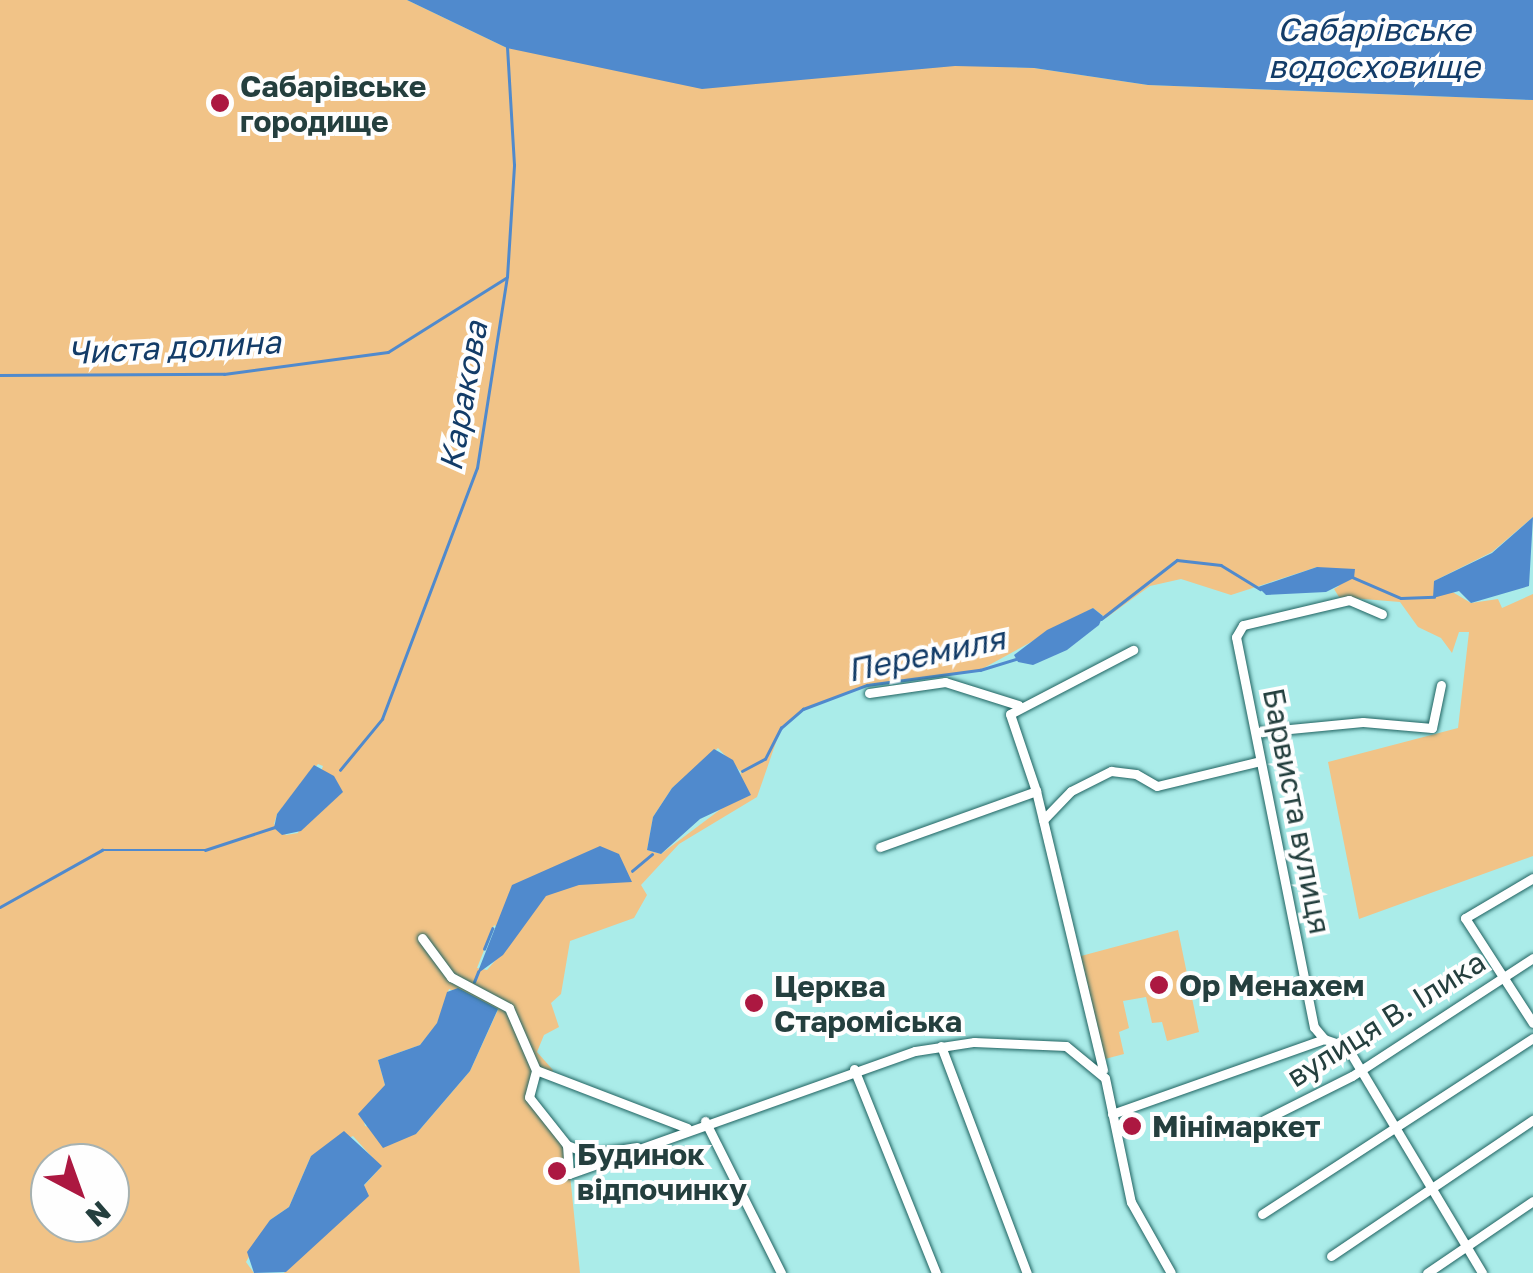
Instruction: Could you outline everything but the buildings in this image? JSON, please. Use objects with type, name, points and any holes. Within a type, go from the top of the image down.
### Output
[{"type":"street","name":"Барвиста вулиця","points":[[1324,1039],[1314,1027],[1260,761],[1259,732],[1236,636],[1243,625],[1348,600],[1382,614]]},
{"type":"street","points":[[1133,650],[1018,705],[1010,714],[1036,791],[1131,1202],[1170,1273]]},
{"type":"street","points":[[868,693],[944,682],[1018,705]]},
{"type":"street","points":[[1259,732],[1364,722],[1432,728],[1441,686]]},
{"type":"street","points":[[1042,820],[1086,781],[1110,772],[1136,774],[1157,786],[1260,761]]},
{"type":"street","points":[[880,846],[1036,791]]},
{"type":"street","points":[[1533,878],[1465,918],[1533,1023]]},
{"type":"street","points":[[422,938],[451,977],[509,1008],[536,1070],[529,1097],[567,1145],[590,1154],[637,1147]]},
{"type":"street","name":"вулиця В. Ілика","points":[[1264,1120],[1360,1068],[1533,958]]},
{"type":"street","points":[[1262,1214],[1533,1038]]},
{"type":"street","points":[[1112,1114],[1324,1039],[1343,1042],[1482,1273]]},
{"type":"street","points":[[567,1145],[569,1174],[854,1069],[941,1046],[1052,1043],[1076,1050],[1105,1078]]},
{"type":"street","points":[[941,1046],[1027,1273]]},
{"type":"street","points":[[854,1069],[936,1273]]},
{"type":"street","points":[[536,1070],[687,1128]]},
{"type":"street","points":[[1331,1256],[1533,1120]]},
{"type":"street","points":[[705,1122],[782,1273]]},
{"type":"street","points":[[1427,1273],[1533,1201]]},
{"type":"shaded area","points":[[0,0],[407,0],[507,48],[1034,68],[1148,85],[1533,100],[1533,517],[1492,552],[1434,581],[1471,603],[1498,599],[1502,608],[1533,594],[1533,856],[1359,919],[1328,762],[1458,728],[1469,632],[1459,632],[1452,653],[1441,638],[1418,627],[1400,602],[1339,597],[1334,589],[1339,586],[1317,567],[1231,595],[1181,579],[1150,586],[1106,618],[1093,608],[980,670],[867,685],[803,709],[781,728],[757,797],[679,844],[641,885],[647,895],[634,918],[570,941],[561,994],[551,1003],[559,1027],[544,1035],[537,1052],[553,1070],[551,1076],[536,1070],[528,1089],[567,1145],[580,1273],[284,1273],[381,1167],[353,1136],[311,1156],[289,1207],[270,1220],[246,1262],[254,1273],[0,1273]],"holes":[[[718,748],[741,772],[733,800],[661,854],[647,850],[653,817],[672,788]],[[318,764],[323,766],[298,833],[286,835],[274,824],[277,814]],[[494,925],[514,939],[487,970],[477,968]],[[449,989],[498,1009],[502,1001],[470,1071],[416,1134],[365,1126],[363,1117],[385,1085],[378,1060],[420,1045],[437,1024]]]},
{"type":"shaded area","points":[[1178,930],[1199,1032],[1167,1041],[1162,1022],[1152,1023],[1146,997],[1123,1001],[1129,1028],[1119,1032],[1124,1054],[1105,1059],[1081,956]]},
{"type":"water","name":"Сабарівське водосховище","points":[[407,0],[1533,0],[1533,100],[1148,85],[1034,68],[955,66],[702,89],[507,48]]},
{"type":"water","points":[[1533,517],[1529,586],[1471,603],[1459,591],[1433,598],[1434,581],[1492,553]]},
{"type":"water","points":[[1317,567],[1355,569],[1354,578],[1326,592],[1266,595],[1258,587]]},
{"type":"water","points":[[1093,608],[1103,616],[1099,625],[1067,650],[1033,665],[1018,662],[1014,655],[1047,630]]},
{"type":"water","points":[[714,749],[733,760],[751,795],[700,819],[661,854],[647,850],[653,817],[672,788]]},
{"type":"water","points":[[314,765],[334,776],[343,792],[301,831],[282,835],[274,828],[277,814]]},
{"type":"water","points":[[600,846],[619,854],[632,882],[579,885],[546,896],[503,955],[477,974],[512,885]]},
{"type":"water","points":[[458,988],[498,1009],[470,1071],[416,1134],[383,1148],[358,1114],[385,1085],[378,1060],[420,1045],[437,1023],[447,992]]},
{"type":"water","points":[[344,1131],[382,1166],[364,1185],[369,1196],[286,1272],[254,1273],[247,1252],[270,1220],[289,1207],[311,1156]]},
{"type":"waterway","name":"Каракова","points":[[340,770],[382,719],[477,468],[507,277],[514,165],[507,47]]},
{"type":"waterway","name":"Чиста долина","points":[[0,375],[224,374],[388,352],[506,278]]},
{"type":"waterway","name":"Перемиля","points":[[1101,619],[1177,560],[1221,565],[1260,589]]},
{"type":"waterway","name":"Перемиля","points":[[1352,577],[1401,598],[1434,597]]},
{"type":"waterway","name":"Перемиля","points":[[742,771],[765,759],[781,728],[803,709],[867,685],[980,670],[1017,659]]},
{"type":"waterway","name":"Каракова","points":[[0,907],[102,850],[205,850],[275,827]]},
{"type":"waterway","name":"Перемиля","points":[[632,871],[652,854]]},
{"type":"waterway","name":"Перемиля","points":[[484,949],[492,929]]},
{"type":"waterway","name":"Перемиля","points":[[474,982],[478,972]]},
{"type":"place","name":"Сабарівське городище","points":[[220,103]]},
{"type":"place","name":"Ор Менахем","points":[[1159,985]]},
{"type":"place","name":"Церква Староміська","points":[[754,1003]]},
{"type":"place","name":"Мінімаркет","points":[[1132,1126]]},
{"type":"place","name":"Будинок відпочинку","points":[[557,1171]]}]
